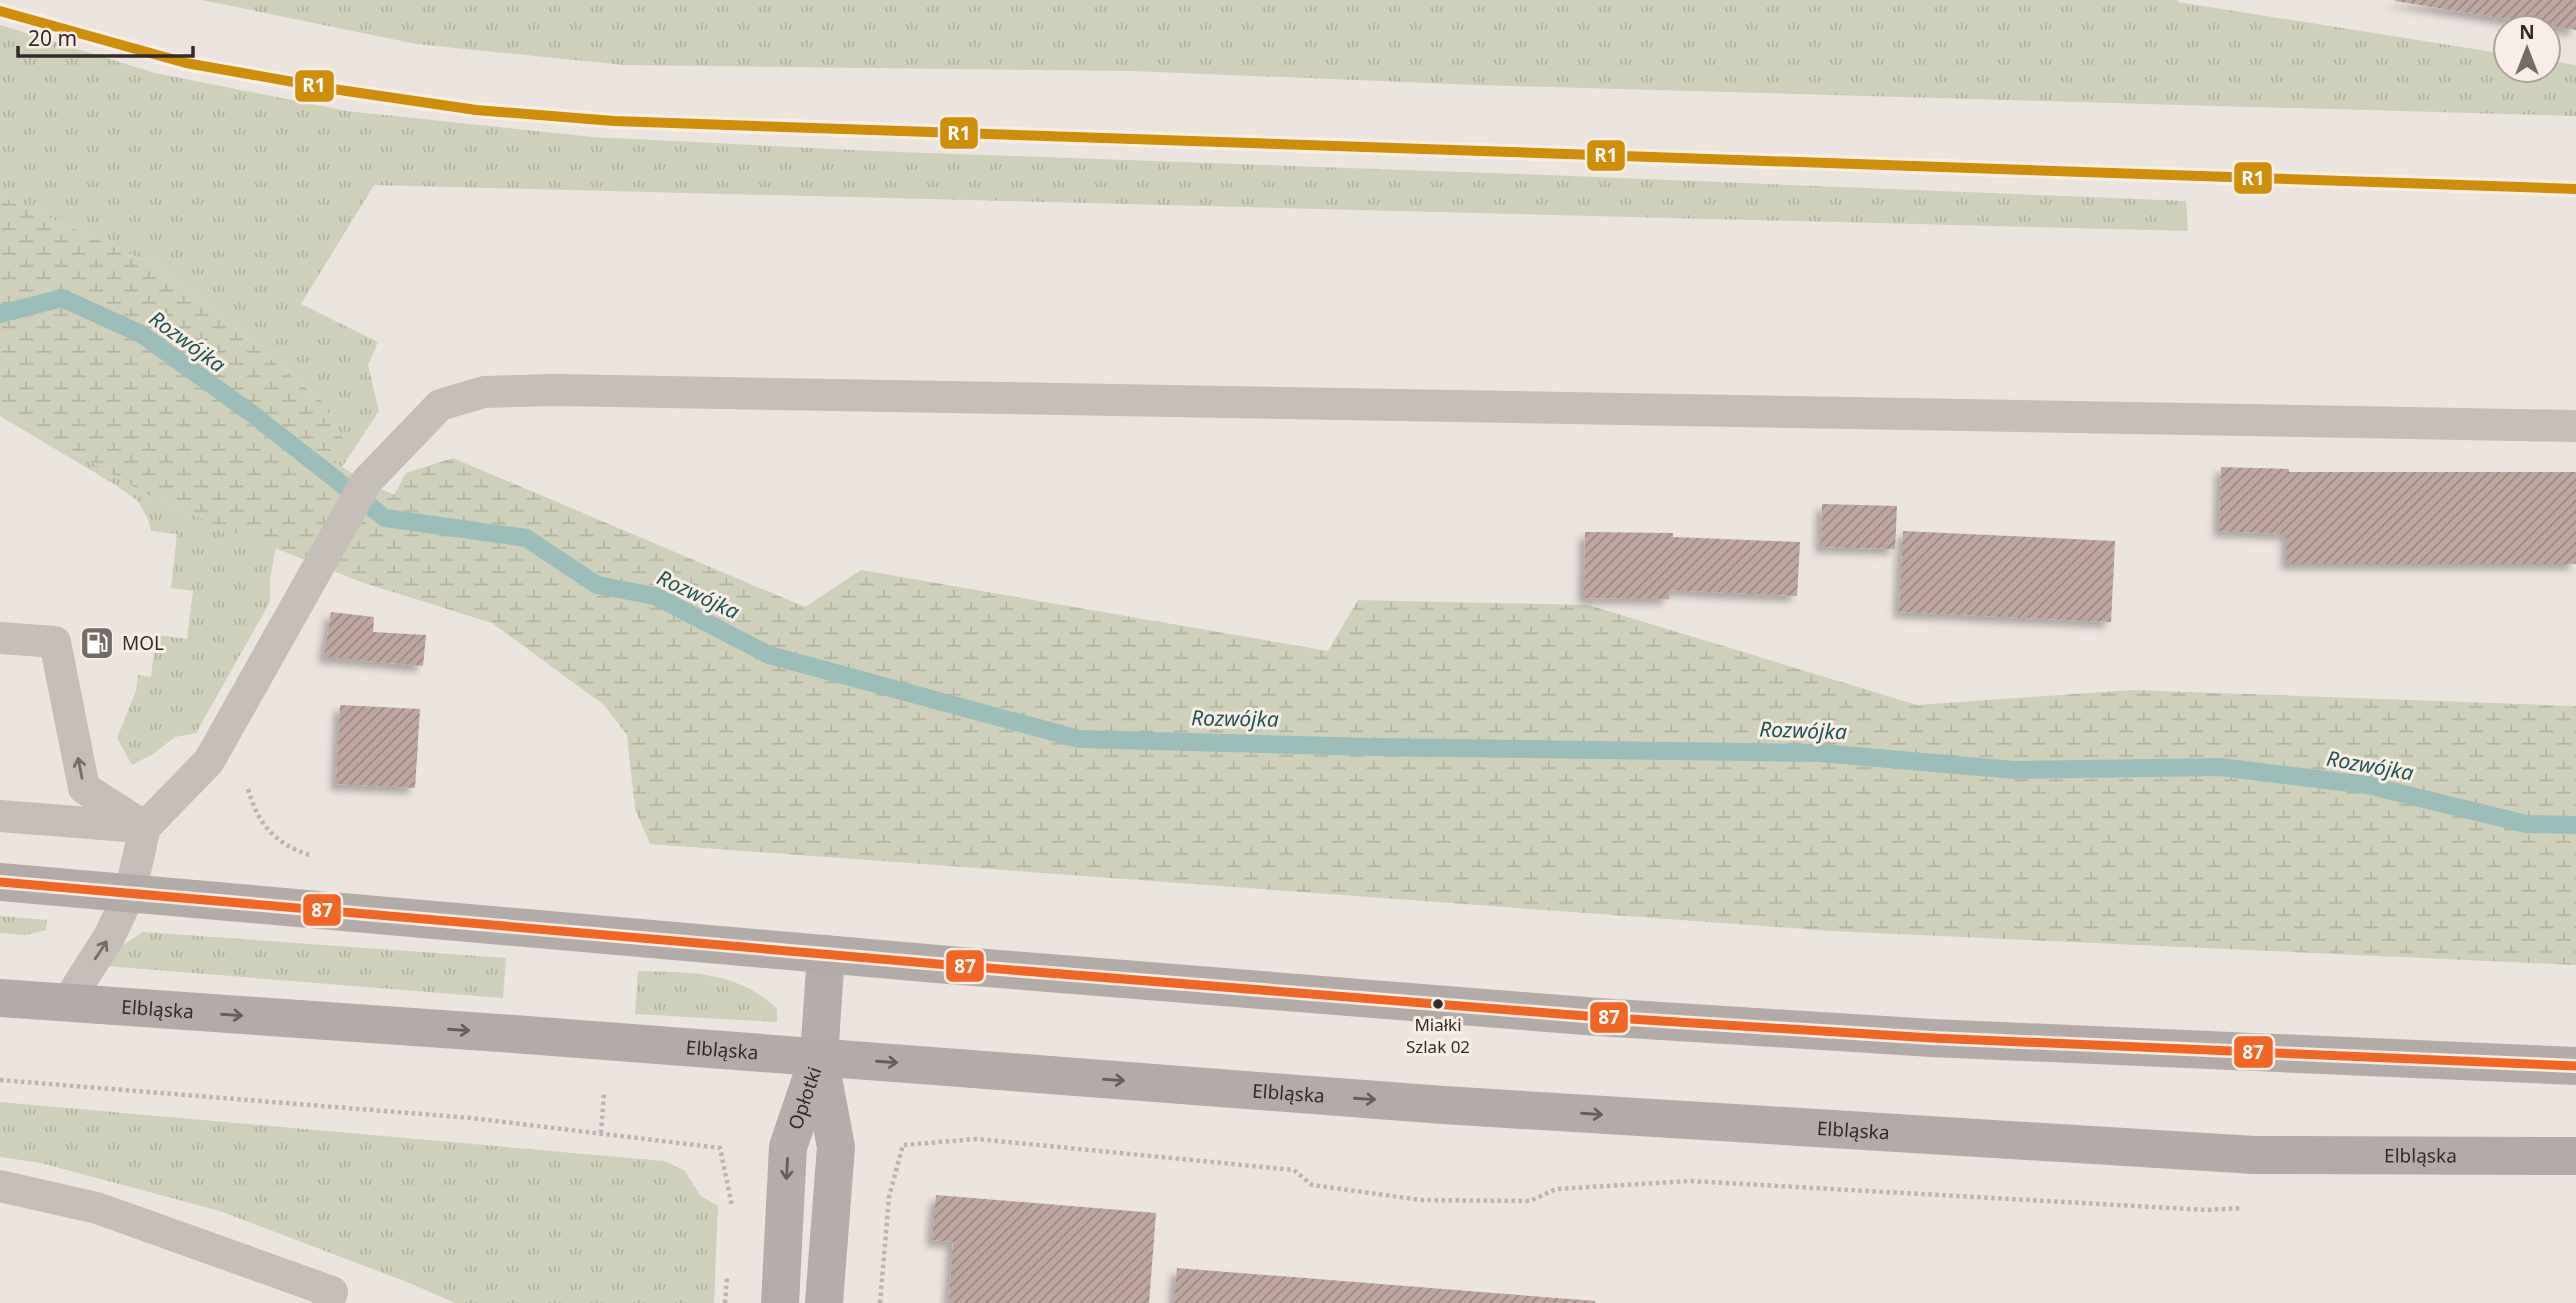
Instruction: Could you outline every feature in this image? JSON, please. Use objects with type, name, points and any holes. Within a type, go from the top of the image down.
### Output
[{"type":"main road","points":[[0,882],[826,954],[1598,1017],[1932,1038],[2576,1066]]},
{"type":"main road","name":"Elbląska","points":[[0,998],[1443,1105],[2254,1155],[2576,1156]]},
{"type":"street","points":[[819,1057],[826,954]]},
{"type":"street","name":"Opłotki","points":[[780,1303],[788,1147],[819,1057]]},
{"type":"street","name":"Opłotki","points":[[819,1057],[836,1147],[824,1303]]},
{"type":"lane","points":[[66,1004],[108,937],[130,892],[145,827],[209,761],[366,482],[440,405],[484,392],[2576,426]]},
{"type":"lane","points":[[0,638],[55,642],[84,788],[145,827]]},
{"type":"lane","points":[[0,816],[145,827]]},
{"type":"lane","points":[[0,1186],[97,1208],[332,1292],[328,1303]]},
{"type":"path","points":[[246,782],[254,810],[275,839],[312,856]]},
{"type":"path","points":[[0,1080],[471,1118],[720,1148],[732,1208]]},
{"type":"path","points":[[880,1303],[889,1198],[903,1145],[977,1139],[1294,1170],[1312,1185],[1421,1200],[1530,1201],[1556,1189]]},
{"type":"path","points":[[725,1303],[727,1276]]},
{"type":"green space","points":[[202,0],[2177,0],[2492,52],[2492,84],[2562,84],[2562,63],[2576,65],[2576,116],[1477,85],[1132,71],[624,65],[416,44]]},
{"type":"green space","points":[[0,25],[155,73],[347,111],[592,137],[872,151],[2186,201],[2188,231],[374,185],[301,304],[378,342],[368,365],[379,411],[342,467],[336,463],[320,399],[155,265],[0,196]]},
{"type":"green space","points":[[0,196],[155,265],[320,399],[344,441],[336,463],[366,482],[394,495],[406,473],[453,458],[805,607],[861,570],[1328,651],[1358,600],[1588,605],[1917,705],[2132,690],[2576,706],[2576,965],[1831,931],[650,844],[635,809],[627,735],[604,705],[492,623],[361,582],[164,504],[0,410]]},
{"type":"green space","points":[[0,410],[164,504],[276,547],[270,579],[270,602],[196,733],[175,737],[153,754],[132,765],[117,738],[136,691],[138,675],[151,677],[156,635],[187,639],[193,591],[171,588],[177,534],[151,531],[149,521],[138,501],[0,416]]},
{"type":"green space","points":[[0,916],[47,920],[46,930],[26,935],[0,933]]},
{"type":"green space","points":[[143,932],[506,958],[503,998],[93,965]]},
{"type":"green space","points":[[638,971],[694,974],[729,980],[762,996],[777,1009],[777,1022],[635,1014]]},
{"type":"green space","points":[[0,1102],[664,1161],[684,1170],[701,1196],[718,1206],[714,1303],[455,1303],[220,1211],[41,1163],[0,1157]]},
{"type":"building","points":[[2576,0],[2576,30],[2562,28],[2562,14],[2492,14],[2492,17],[2395,1]]},
{"type":"building","points":[[2221,467],[2289,469],[2289,472],[2576,472],[2576,564],[2287,564],[2287,534],[2219,531]]},
{"type":"building","points":[[1822,504],[1897,506],[1895,549],[1821,547]]},
{"type":"building","points":[[1903,531],[2115,541],[2111,622],[1899,612]]},
{"type":"building","points":[[1585,532],[1673,533],[1673,537],[1800,542],[1797,596],[1669,590],[1669,599],[1584,598]]},
{"type":"building","points":[[331,612],[374,617],[373,632],[426,635],[423,666],[324,657]]},
{"type":"building","points":[[340,705],[420,709],[415,788],[336,784]]},
{"type":"building","points":[[936,1195],[1156,1213],[1149,1303],[949,1303],[953,1242],[932,1240]]},
{"type":"building","points":[[1177,1268],[1595,1301],[1595,1303],[1174,1303]]},
{"type":"waterway","name":"Rozwójka","points":[[0,314],[62,298],[141,334],[251,413],[385,518],[526,538],[597,585],[655,596],[769,655],[1079,739],[1370,747],[1821,753],[2014,770],[2220,767],[2367,785],[2526,824],[2576,825]]},
{"type":"transit line","name":"R1","points":[[0,11],[186,63],[333,89],[476,110],[614,121],[2576,189]]},
{"type":"transit line","name":"87","points":[[0,882],[949,965],[1598,1017],[1932,1038],[2576,1066]]},
{"type":"place","name":"MOL","points":[[97,643]]},
{"type":"place","name":"Miałki Szlak 02","points":[[1438,1004]]}]
